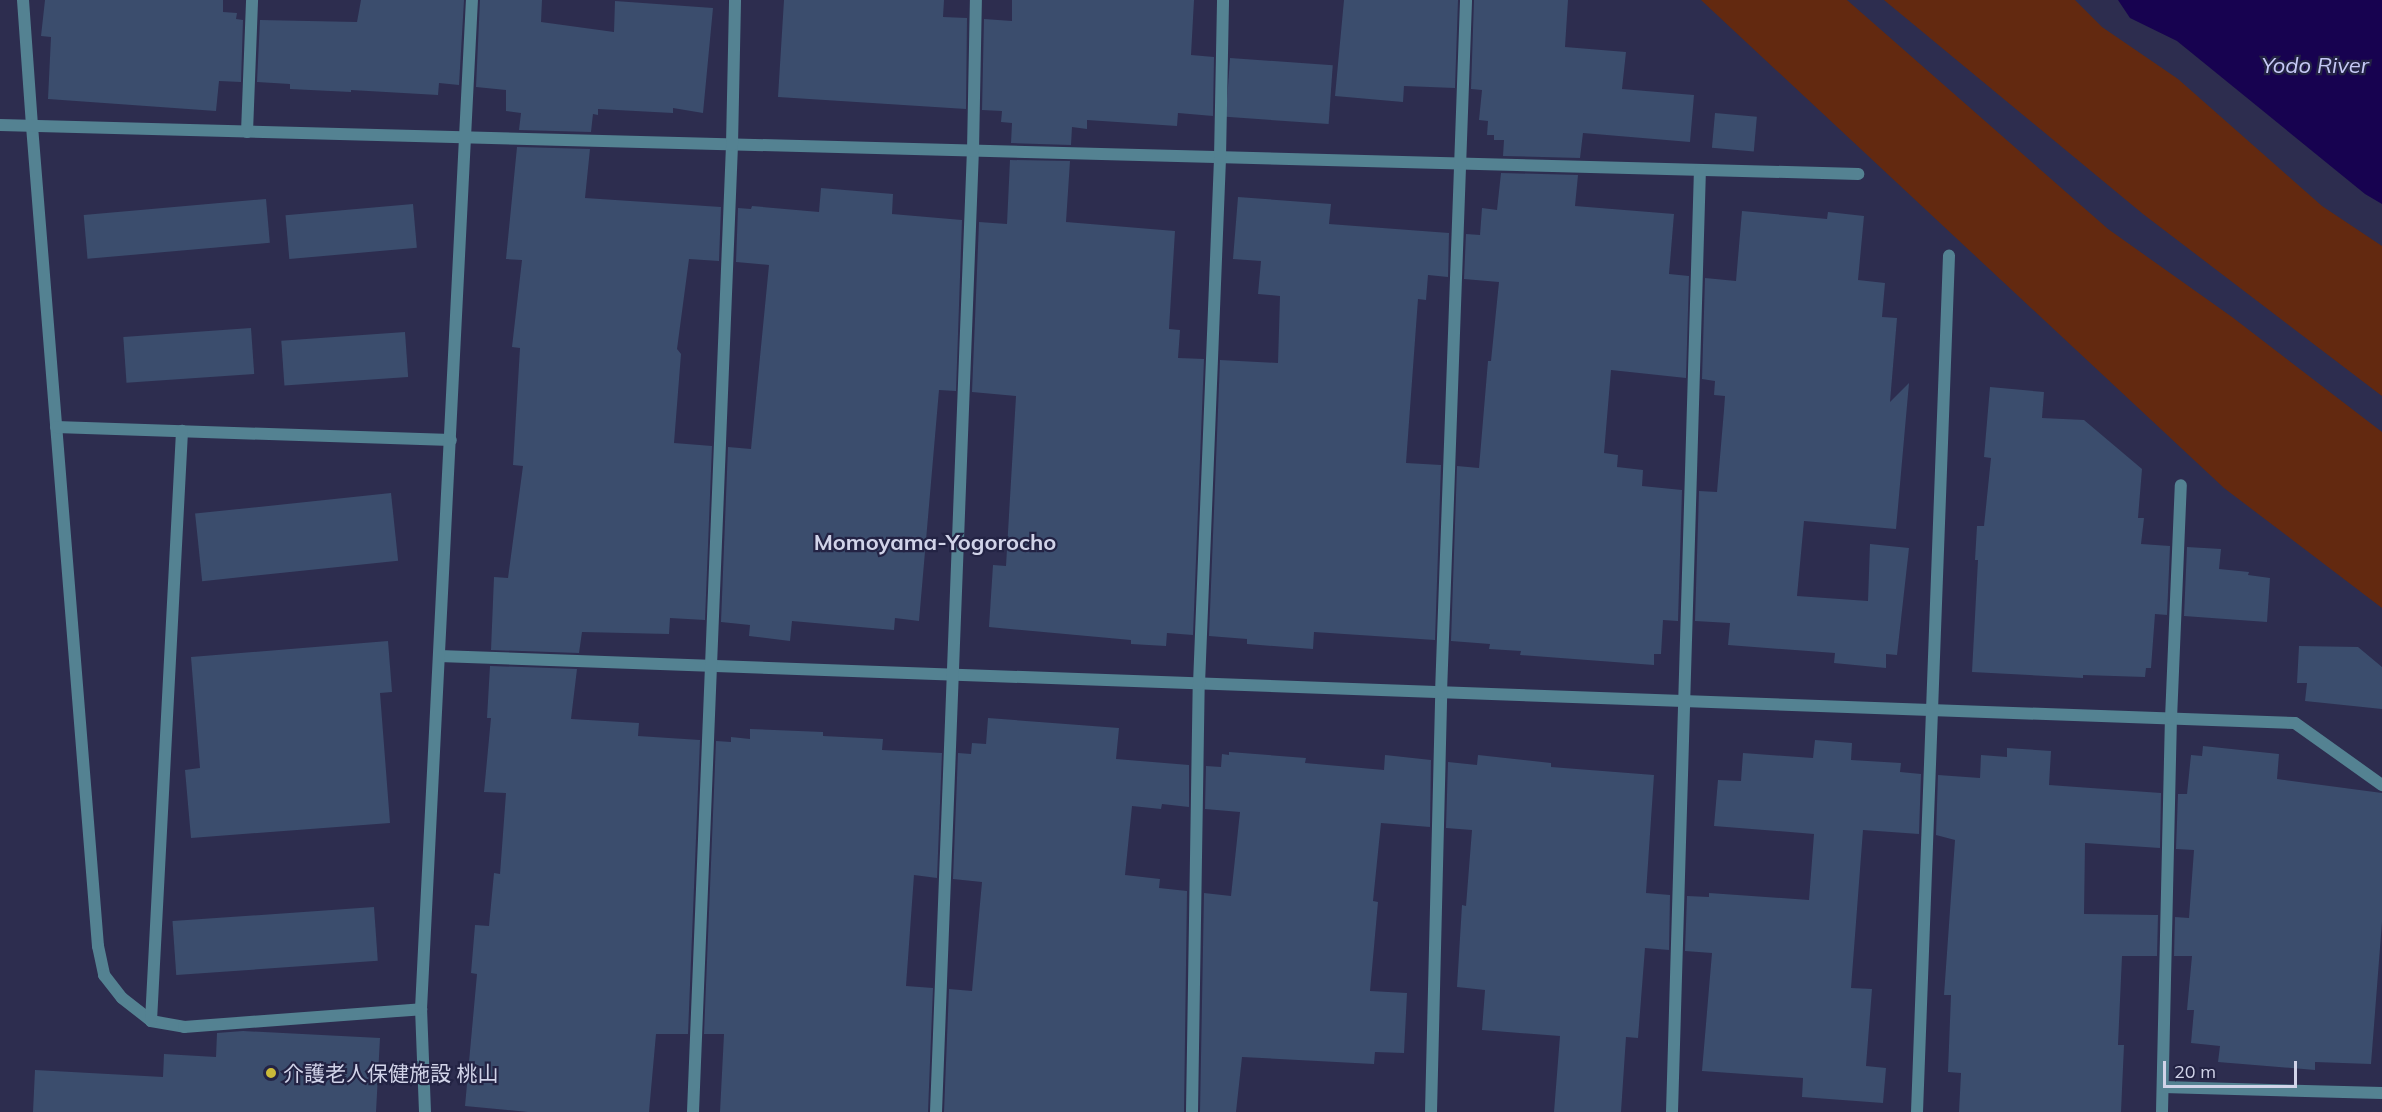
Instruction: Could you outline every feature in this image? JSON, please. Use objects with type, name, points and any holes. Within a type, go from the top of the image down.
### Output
[{"type":"street","points":[[23,0],[98,946],[104,975],[122,998],[151,1021],[184,1027],[421,1009]]},
{"type":"street","points":[[247,132],[252,0]]},
{"type":"street","points":[[425,1112],[421,1009],[440,656],[463,136],[472,0]]},
{"type":"street","points":[[693,1112],[709,666],[732,145],[735,0]]},
{"type":"street","points":[[936,1112],[973,151],[976,0]]},
{"type":"street","points":[[1192,1112],[1199,684],[1220,158],[1223,0]]},
{"type":"street","points":[[1431,1112],[1441,693],[1466,0]]},
{"type":"street","points":[[0,124],[1858,174]]},
{"type":"street","points":[[1672,1112],[1700,171]]},
{"type":"street","points":[[1917,1112],[1949,256]]},
{"type":"street","points":[[56,427],[450,440]]},
{"type":"street","points":[[151,1021],[182,431]]},
{"type":"street","points":[[2162,1112],[2171,719],[2181,485]]},
{"type":"street","points":[[440,656],[2295,723],[2382,785]]},
{"type":"street","points":[[2163,1086],[2382,1093]]},
{"type":"shaded area","points":[[1701,0],[1847,0],[2108,229],[2232,317],[2382,432],[2382,608],[2224,488]]},
{"type":"shaded area","points":[[1884,0],[2075,0],[2102,27],[2178,79],[2322,206],[2382,246],[2382,396],[2143,214]]},
{"type":"water","name":"Yodo River","points":[[2118,0],[2382,0],[2382,204],[2365,194],[2177,41],[2130,18]]},
{"type":"building","points":[[45,0],[223,0],[223,12],[237,13],[236,19],[243,20],[241,82],[219,81],[216,111],[48,99],[51,37],[41,36]]},
{"type":"building","points":[[361,0],[464,0],[459,85],[439,83],[438,95],[290,89],[290,84],[257,82],[260,20],[357,22]]},
{"type":"building","points":[[480,0],[542,0],[541,22],[614,32],[615,1],[713,8],[703,113],[673,108],[673,113],[598,109],[598,115],[593,114],[591,132],[519,130],[521,113],[506,111],[506,90],[476,87]]},
{"type":"building","points":[[784,0],[944,0],[943,17],[967,18],[966,109],[778,97]]},
{"type":"building","points":[[1012,0],[1194,0],[1191,55],[1214,57],[1213,116],[1178,113],[1177,126],[1087,120],[1087,129],[1072,127],[1071,145],[1011,143],[1012,123],[1001,122],[1002,111],[982,110],[984,19],[1012,21]]},
{"type":"building","points":[[1344,0],[1458,0],[1455,88],[1404,86],[1403,102],[1335,96]]},
{"type":"building","points":[[1474,0],[1568,0],[1565,47],[1626,52],[1622,89],[1694,95],[1690,142],[1583,133],[1580,158],[1503,156],[1504,140],[1494,140],[1494,135],[1487,135],[1488,121],[1479,120],[1482,90],[1471,89]]},
{"type":"building","points":[[1230,58],[1333,65],[1329,124],[1226,117]]},
{"type":"building","points":[[1715,113],[1757,117],[1754,152],[1712,148]]},
{"type":"building","points":[[517,147],[590,149],[585,198],[721,207],[719,261],[689,259],[677,349],[681,354],[674,443],[712,446],[705,620],[670,618],[669,634],[582,632],[579,653],[491,650],[494,577],[508,578],[523,466],[513,465],[520,348],[512,347],[522,260],[506,259]]},
{"type":"building","points":[[1010,160],[1070,161],[1066,222],[1175,231],[1169,329],[1180,330],[1178,358],[1204,359],[1193,635],[1167,633],[1166,646],[1131,644],[1131,640],[989,627],[993,565],[1006,566],[1016,396],[972,392],[979,222],[1007,224]]},
{"type":"building","points":[[1501,173],[1578,175],[1575,206],[1674,214],[1669,274],[1689,276],[1686,378],[1611,370],[1604,453],[1618,455],[1617,467],[1643,470],[1642,486],[1682,490],[1678,621],[1663,620],[1661,654],[1654,654],[1654,665],[1520,655],[1521,651],[1489,649],[1490,644],[1451,641],[1457,466],[1479,468],[1488,361],[1491,361],[1499,282],[1464,279],[1466,234],[1480,235],[1482,208],[1497,210]]},
{"type":"building","points":[[821,188],[893,194],[892,214],[962,220],[956,391],[939,390],[919,621],[895,618],[894,630],[792,621],[790,641],[749,636],[750,625],[721,622],[728,447],[751,449],[769,265],[736,262],[738,208],[751,209],[752,206],[819,212]]},
{"type":"building","points":[[1238,197],[1331,204],[1329,224],[1449,233],[1448,277],[1428,275],[1426,300],[1418,299],[1406,463],[1441,465],[1435,640],[1314,632],[1313,649],[1247,644],[1247,639],[1209,636],[1220,360],[1278,363],[1280,296],[1258,294],[1261,261],[1233,259]]},
{"type":"building","points":[[266,199],[270,243],[88,259],[84,215]]},
{"type":"building","points":[[413,204],[417,248],[289,259],[285,215]]},
{"type":"building","points":[[1742,211],[1827,219],[1828,212],[1864,216],[1858,280],[1885,283],[1882,317],[1897,318],[1890,402],[1909,383],[1896,529],[1804,521],[1797,596],[1868,601],[1870,544],[1909,548],[1897,655],[1886,654],[1886,668],[1834,663],[1835,653],[1728,645],[1730,623],[1695,621],[1699,491],[1717,492],[1725,396],[1714,395],[1715,381],[1702,379],[1705,278],[1736,281]]},
{"type":"building","points":[[251,328],[254,374],[127,383],[123,337]]},
{"type":"building","points":[[405,332],[408,377],[284,386],[281,341]]},
{"type":"building","points":[[1990,387],[2044,392],[2042,418],[2084,420],[2142,469],[2138,518],[2144,518],[2141,544],[2170,546],[2167,615],[2155,614],[2151,668],[2146,668],[2145,677],[2083,675],[2083,678],[1972,672],[1978,560],[1975,560],[1977,526],[1984,526],[1991,458],[1984,457]]},
{"type":"building","points":[[391,493],[398,561],[202,581],[195,514]]},
{"type":"building","points":[[2187,547],[2221,549],[2219,569],[2249,572],[2248,575],[2270,578],[2267,622],[2184,616]]},
{"type":"building","points":[[388,641],[392,692],[380,693],[390,823],[191,838],[185,770],[200,768],[191,657]]},
{"type":"building","points":[[2299,646],[2358,647],[2382,667],[2382,709],[2305,701],[2307,683],[2297,683]]},
{"type":"building","points":[[490,666],[577,669],[571,719],[639,723],[638,736],[700,740],[688,1034],[656,1034],[649,1112],[528,1112],[465,1106],[477,974],[471,973],[475,925],[489,926],[494,873],[500,874],[506,793],[484,792],[491,718],[487,718]]},
{"type":"building","points":[[988,718],[1119,728],[1116,759],[1189,765],[1189,807],[1162,804],[1161,809],[1132,806],[1125,875],[1160,879],[1159,888],[1187,891],[1184,1112],[944,1112],[949,989],[972,991],[982,882],[953,879],[958,753],[971,754],[972,743],[986,744]]},
{"type":"building","points":[[750,729],[823,732],[823,736],[883,739],[882,750],[942,753],[937,878],[914,875],[906,986],[933,988],[928,1112],[720,1112],[724,1034],[704,1034],[716,741],[731,742],[731,737],[750,739]]},
{"type":"building","points":[[1815,740],[1852,743],[1851,760],[1901,763],[1900,772],[1921,774],[1919,834],[1863,830],[1851,988],[1872,989],[1866,1066],[1886,1068],[1883,1103],[1802,1097],[1803,1078],[1702,1071],[1712,953],[1685,951],[1687,896],[1709,897],[1709,893],[1809,900],[1814,834],[1714,826],[1718,780],[1741,781],[1743,753],[1813,758]]},
{"type":"building","points":[[2203,746],[2279,754],[2277,779],[2382,793],[2382,922],[2371,1064],[2315,1062],[2315,1070],[2218,1062],[2220,1046],[2191,1043],[2194,1010],[2187,1010],[2192,956],[2174,956],[2175,917],[2189,918],[2194,850],[2176,849],[2178,794],[2187,794],[2191,755],[2202,756]]},
{"type":"building","points":[[2007,748],[2051,751],[2049,785],[2161,793],[2160,848],[2085,843],[2084,914],[2158,915],[2157,956],[2122,956],[2118,1045],[2124,1045],[2121,1112],[1959,1112],[1961,1073],[1948,1072],[1951,995],[1944,995],[1955,840],[1936,835],[1938,775],[1980,778],[1981,755],[2007,757]]},
{"type":"building","points":[[1229,752],[1306,758],[1305,763],[1384,770],[1385,755],[1431,760],[1430,827],[1381,823],[1373,901],[1378,902],[1370,991],[1407,993],[1404,1053],[1375,1052],[1374,1064],[1242,1057],[1236,1112],[1200,1112],[1204,893],[1231,896],[1240,812],[1205,809],[1206,766],[1221,767],[1222,754],[1229,755]]},
{"type":"building","points":[[1478,755],[1551,763],[1551,767],[1654,775],[1646,893],[1670,895],[1669,950],[1645,948],[1638,1038],[1626,1037],[1621,1112],[1554,1112],[1560,1036],[1482,1030],[1485,990],[1457,987],[1462,905],[1466,906],[1472,830],[1446,828],[1448,762],[1477,765]]},
{"type":"building","points":[[374,907],[378,961],[176,975],[172,921]]},
{"type":"building","name":"介護老人保健施設 桃山","points":[[243,1031],[380,1038],[376,1112],[33,1112],[35,1070],[163,1077],[164,1054],[216,1057],[217,1033]]},
{"type":"place","name":"介護老人保健施設 桃山","points":[[271,1073]]},
{"type":"district","name":"Momoyama-Yogorocho","points":[[935,543]]}]
